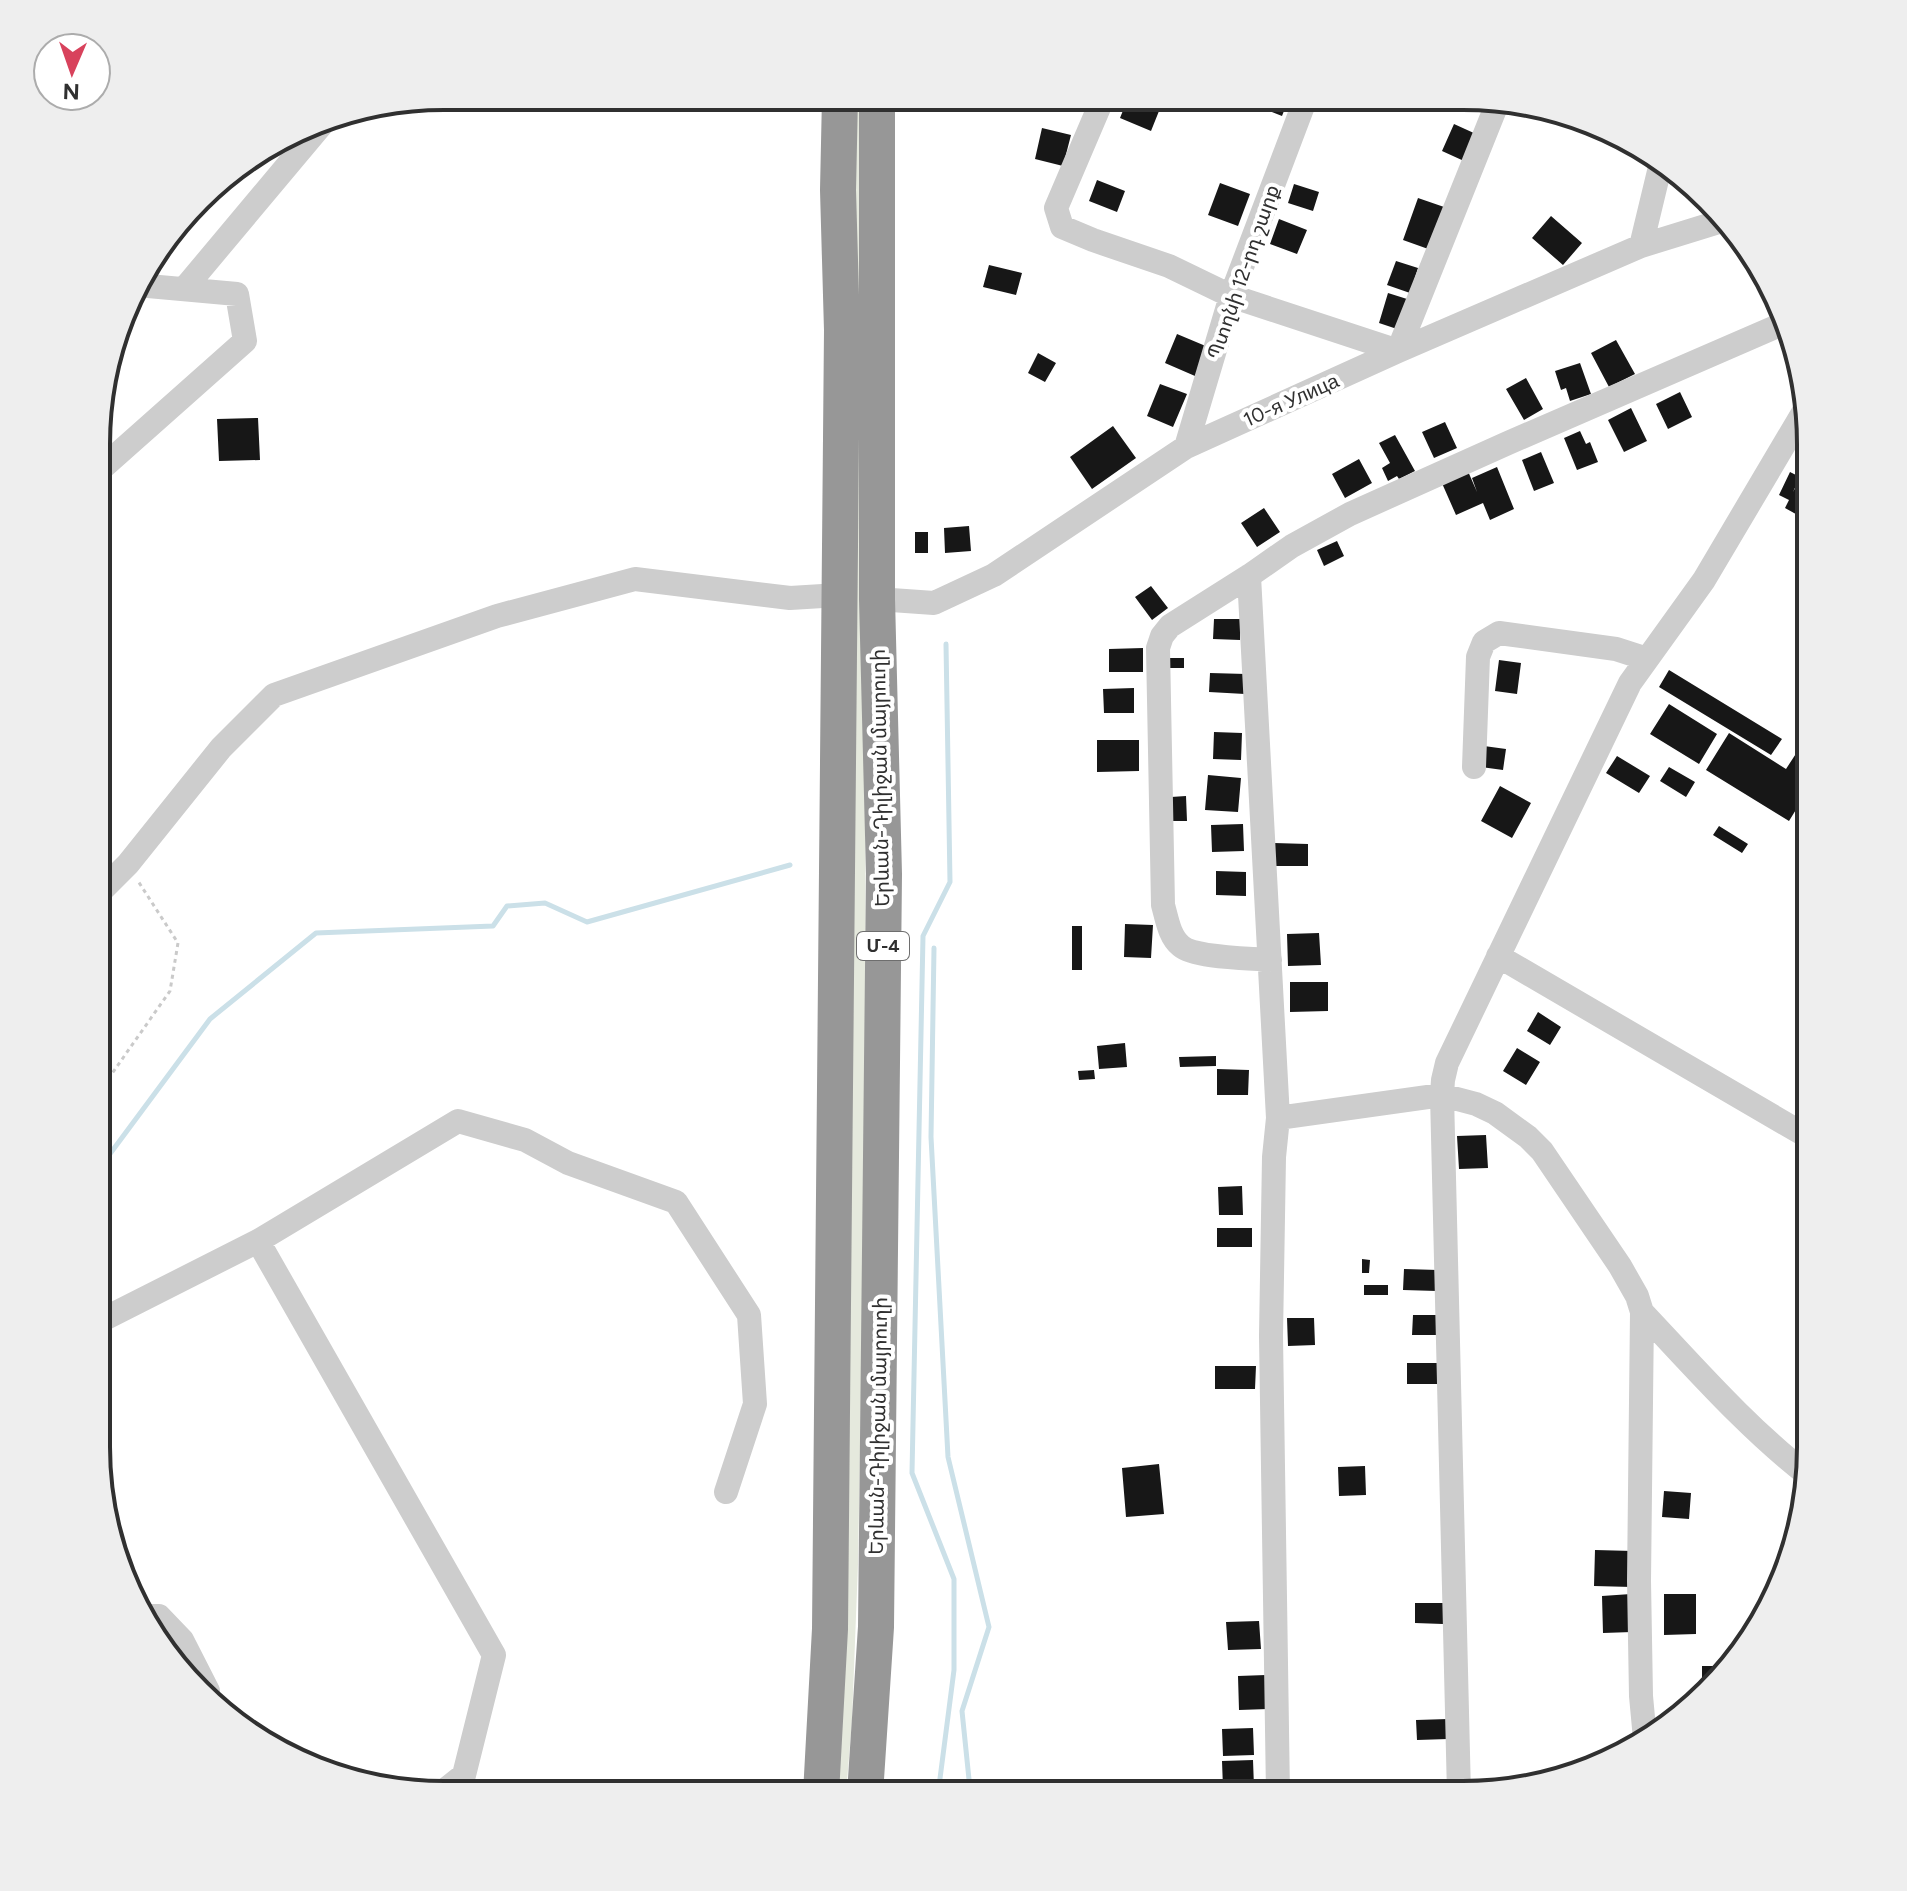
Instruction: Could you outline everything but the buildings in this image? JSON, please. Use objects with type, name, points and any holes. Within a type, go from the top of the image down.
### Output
[{"type":"highway","name":"Երևան-Դիլիջան մայրուղի","points":[[822,1781],[830,1629],[842,330],[838,190],[840,110]]},
{"type":"highway","name":"Երևան-Դիլիջան մայրուղի","points":[[866,1781],[876,1627],[883,921],[877,599],[877,110]]},
{"type":"street","points":[[1098,110],[1056,208],[1062,227],[1169,266],[1231,296],[1398,351],[1494,112]]},
{"type":"street","name":"Պտղնի 12-րդ շարք","points":[[1186,447],[1231,296],[1301,110]]},
{"type":"street","points":[[184,289],[311,137]]},
{"type":"street","points":[[1641,246],[1658,174]]},
{"type":"street","name":"10-я Улица","points":[[877,599],[934,603],[994,575],[1186,447],[1641,246],[1714,224]]},
{"type":"street","points":[[110,461],[245,341],[237,294],[150,286]]},
{"type":"street","points":[[1270,960],[1194,953],[1180,946],[1171,933],[1163,905],[1158,648],[1162,636],[1170,626],[1292,546],[1350,514],[1776,327]]},
{"type":"street","points":[[1459,1781],[1442,1095],[1447,1063],[1630,683],[1704,580],[1796,424]]},
{"type":"street","points":[[1249,576],[1278,1118],[1272,1202],[1271,1336],[1278,1781]]},
{"type":"street","points":[[110,882],[221,748],[274,695],[497,616],[635,579],[790,598],[839,595]]},
{"type":"street","points":[[1474,767],[1478,657],[1484,642],[1499,633],[1616,649],[1647,659]]},
{"type":"street","points":[[1498,956],[1797,1130]]},
{"type":"street","points":[[1278,1118],[1442,1095],[1476,1104],[1495,1113],[1542,1151],[1620,1266],[1642,1312],[1639,1581],[1644,1727]]},
{"type":"street","points":[[110,1316],[258,1241],[458,1121],[525,1140],[568,1163],[676,1202],[749,1315],[755,1404],[726,1492]]},
{"type":"street","points":[[258,1241],[494,1655],[464,1775],[456,1781]]},
{"type":"street","points":[[1642,1312],[1716,1391],[1796,1466]]},
{"type":"street","points":[[156,1616],[182,1640],[199,1673]]},
{"type":"path","points":[[110,1076],[170,991],[178,943],[128,864]]},
{"type":"shaded area","points":[[850,110],[864,110],[866,1109],[858,1564],[847,1781],[832,1781]]},
{"type":"waterway","points":[[940,1781],[954,1670],[954,1579],[912,1473],[923,936],[950,882],[946,644]]},
{"type":"waterway","points":[[110,1154],[210,1019],[316,933],[493,926],[507,906],[545,903],[587,922],[790,865]]},
{"type":"waterway","points":[[934,948],[931,1137],[948,1457],[989,1627],[962,1711],[969,1781]]}]
